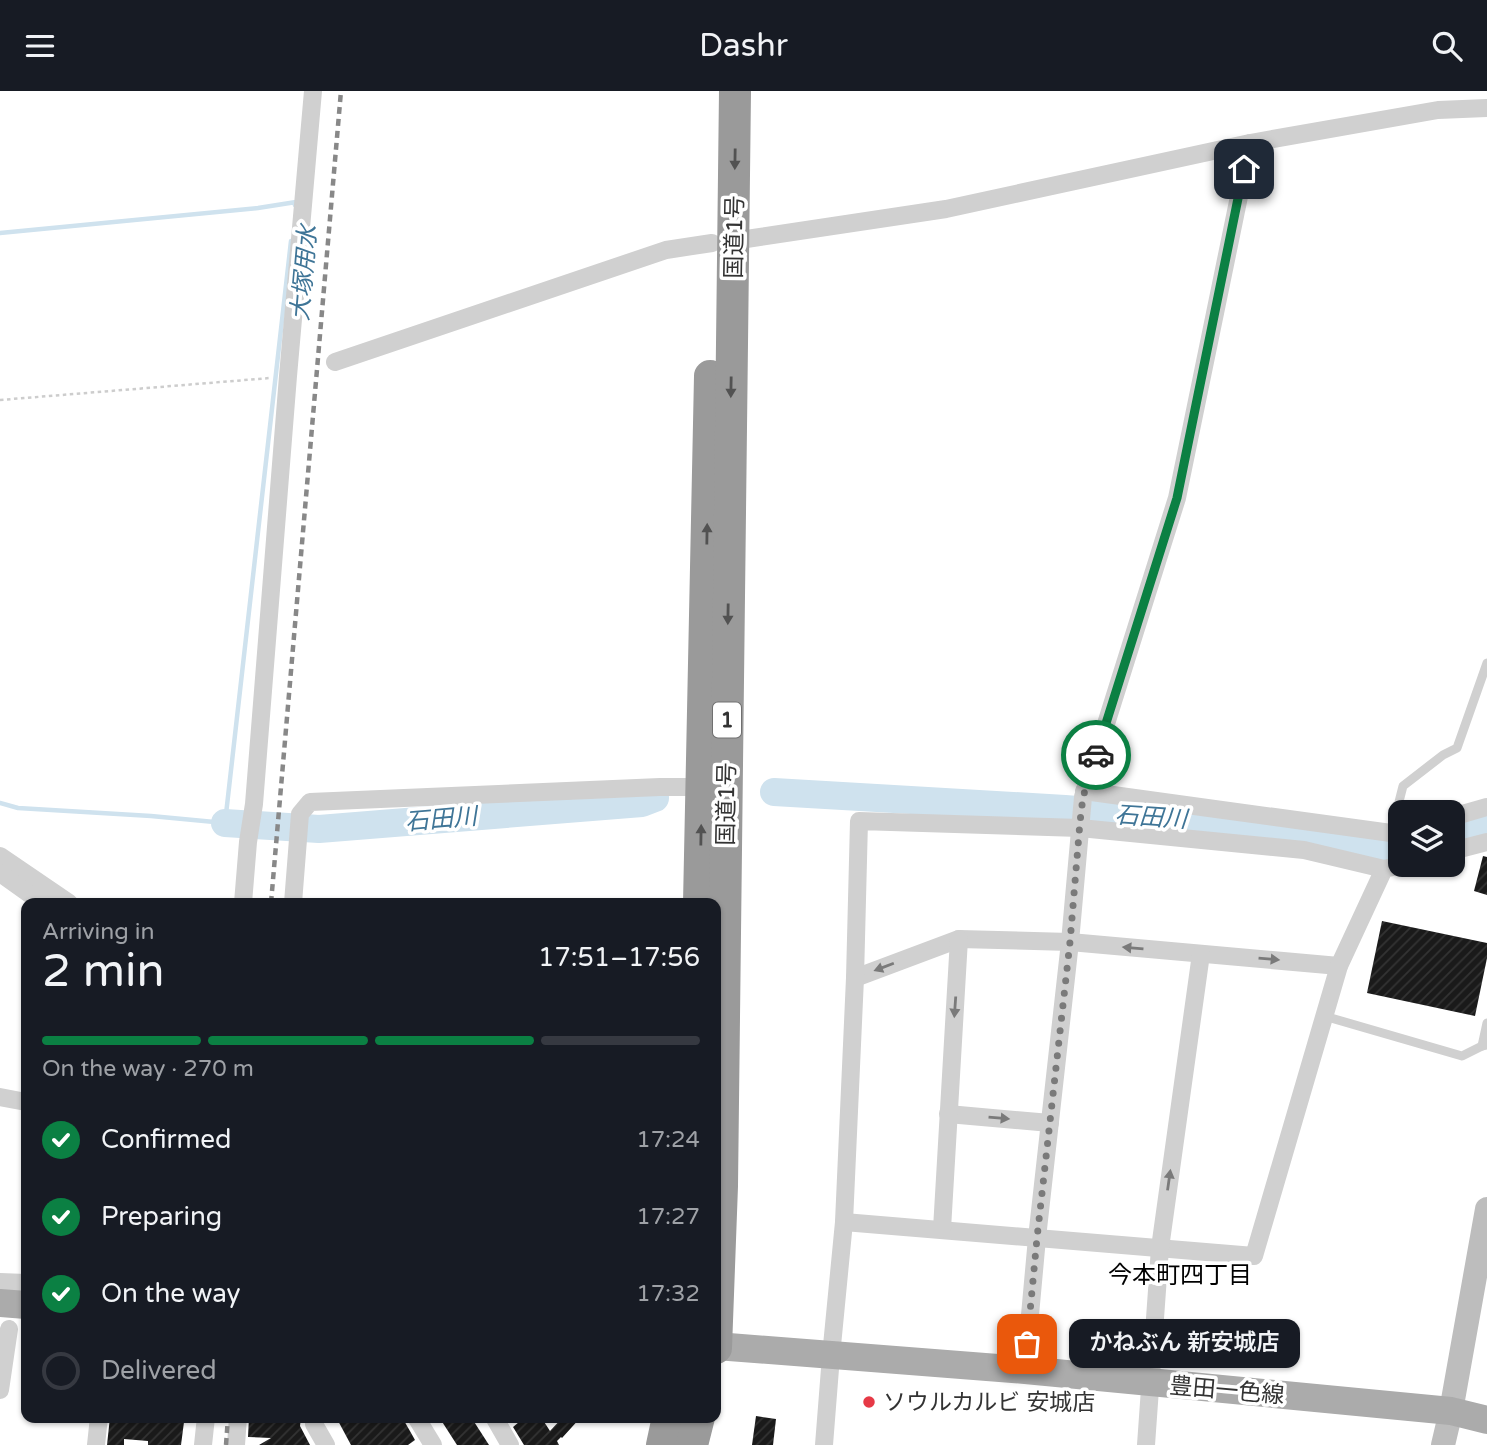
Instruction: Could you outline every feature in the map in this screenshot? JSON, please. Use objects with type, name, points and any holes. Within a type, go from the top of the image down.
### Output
[{"type":"highway","name":"国道1号","points":[[714,91],[723,242],[721,1213]]},
{"type":"highway","name":"国道1号","points":[[699,898],[723,242],[735,91]]},
{"type":"highway","points":[[662,1445],[667,1423]]},
{"type":"highway","points":[[692,1445],[698,1423]]},
{"type":"main road","name":"豊田一色線","points":[[721,1347],[1025,1370],[1451,1411],[1487,1420]]},
{"type":"street","points":[[243,898],[254,804],[313,91]]},
{"type":"street","points":[[335,362],[666,250],[946,209],[1250,143],[1438,110],[1487,108]]},
{"type":"street","points":[[1025,1370],[1084,794],[1177,498],[1250,143]]},
{"type":"street","points":[[293,898],[300,814],[310,802],[702,787]]},
{"type":"street","points":[[1084,794],[1388,832]]},
{"type":"street","points":[[1465,813],[1487,807]]},
{"type":"street","points":[[824,1445],[844,1222],[859,821],[1080,825],[1304,850],[1388,866]]},
{"type":"street","points":[[1465,848],[1487,842]]},
{"type":"street","points":[[0,856],[62,898]]},
{"type":"street","points":[[0,873],[35,898]]},
{"type":"street","points":[[844,1222],[1254,1256],[1339,966],[1388,876]]},
{"type":"street","points":[[855,978],[960,939],[1070,942],[1339,966]]},
{"type":"street","points":[[942,1229],[960,939]]},
{"type":"street","points":[[1146,1445],[1160,1248],[1201,954]]},
{"type":"street","points":[[0,1097],[21,1101]]},
{"type":"street","points":[[948,1114],[1050,1123]]},
{"type":"street","points":[[1443,1445],[1480,1294],[1487,1209]]},
{"type":"street","points":[[0,1282],[21,1283]]},
{"type":"street","points":[[0,1390],[9,1323]]},
{"type":"street","points":[[96,1445],[98,1423]]},
{"type":"street","points":[[203,1445],[205,1423]]},
{"type":"street","points":[[236,1445],[238,1423]]},
{"type":"street","points":[[314,1423],[326,1445]]},
{"type":"street","points":[[420,1423],[433,1445]]},
{"type":"street","points":[[486,1423],[499,1445]]},
{"type":"street","points":[[497,1423],[510,1445]]},
{"type":"lane","points":[[1401,800],[1403,786],[1443,755],[1457,748],[1487,663]]},
{"type":"lane","points":[[1324,1016],[1462,1056],[1485,1046],[1487,1023]]},
{"type":"path","points":[[0,400],[288,376]]},
{"type":"building","points":[[1483,856],[1487,857],[1487,895],[1474,891]]},
{"type":"building","points":[[1382,921],[1487,943],[1487,958],[1475,1016],[1367,993]]},
{"type":"building","points":[[756,1416],[776,1419],[773,1445],[752,1445]]},
{"type":"building","points":[[109,1423],[184,1423],[181,1445],[148,1445],[148,1441],[124,1439],[124,1445],[107,1445]]},
{"type":"building","points":[[249,1423],[300,1423],[310,1445],[259,1445],[271,1438],[248,1437]]},
{"type":"building","points":[[339,1423],[405,1423],[415,1440],[408,1445],[351,1445]]},
{"type":"building","points":[[443,1423],[475,1423],[489,1445],[457,1445]]},
{"type":"building","points":[[518,1423],[545,1423],[550,1431],[557,1423],[576,1423],[557,1441],[559,1445],[524,1445],[513,1427]]},
{"type":"waterway","points":[[0,233],[296,202],[295,205]]},
{"type":"waterway","name":"大塚用水","points":[[0,803],[18,808],[225,823],[291,241]]},
{"type":"waterway","name":"石田川","points":[[774,792],[1065,809],[1197,820],[1362,849],[1388,850]]},
{"type":"waterway","name":"石田川","points":[[225,823],[319,829],[642,803],[655,798]]},
{"type":"waterway","name":"石田川","points":[[1465,831],[1487,825]]},
{"type":"railway","points":[[271,898],[341,91]]},
{"type":"railway","points":[[226,1445],[228,1423]]},
{"type":"way so far","points":[[1027,1344],[1070,942],[1080,822],[1083,797],[1096,755]]},
{"type":"place","name":"かねぶん 新安城店","points":[[1027,1344]]},
{"type":"place","name":"ソウルカルビ 安城店","points":[[869,1402]]},
{"type":"district","name":"今本町四丁目","points":[[1180,1275]]},
{"type":"route","points":[[1096,755],[1177,498],[1244,169]]}]
